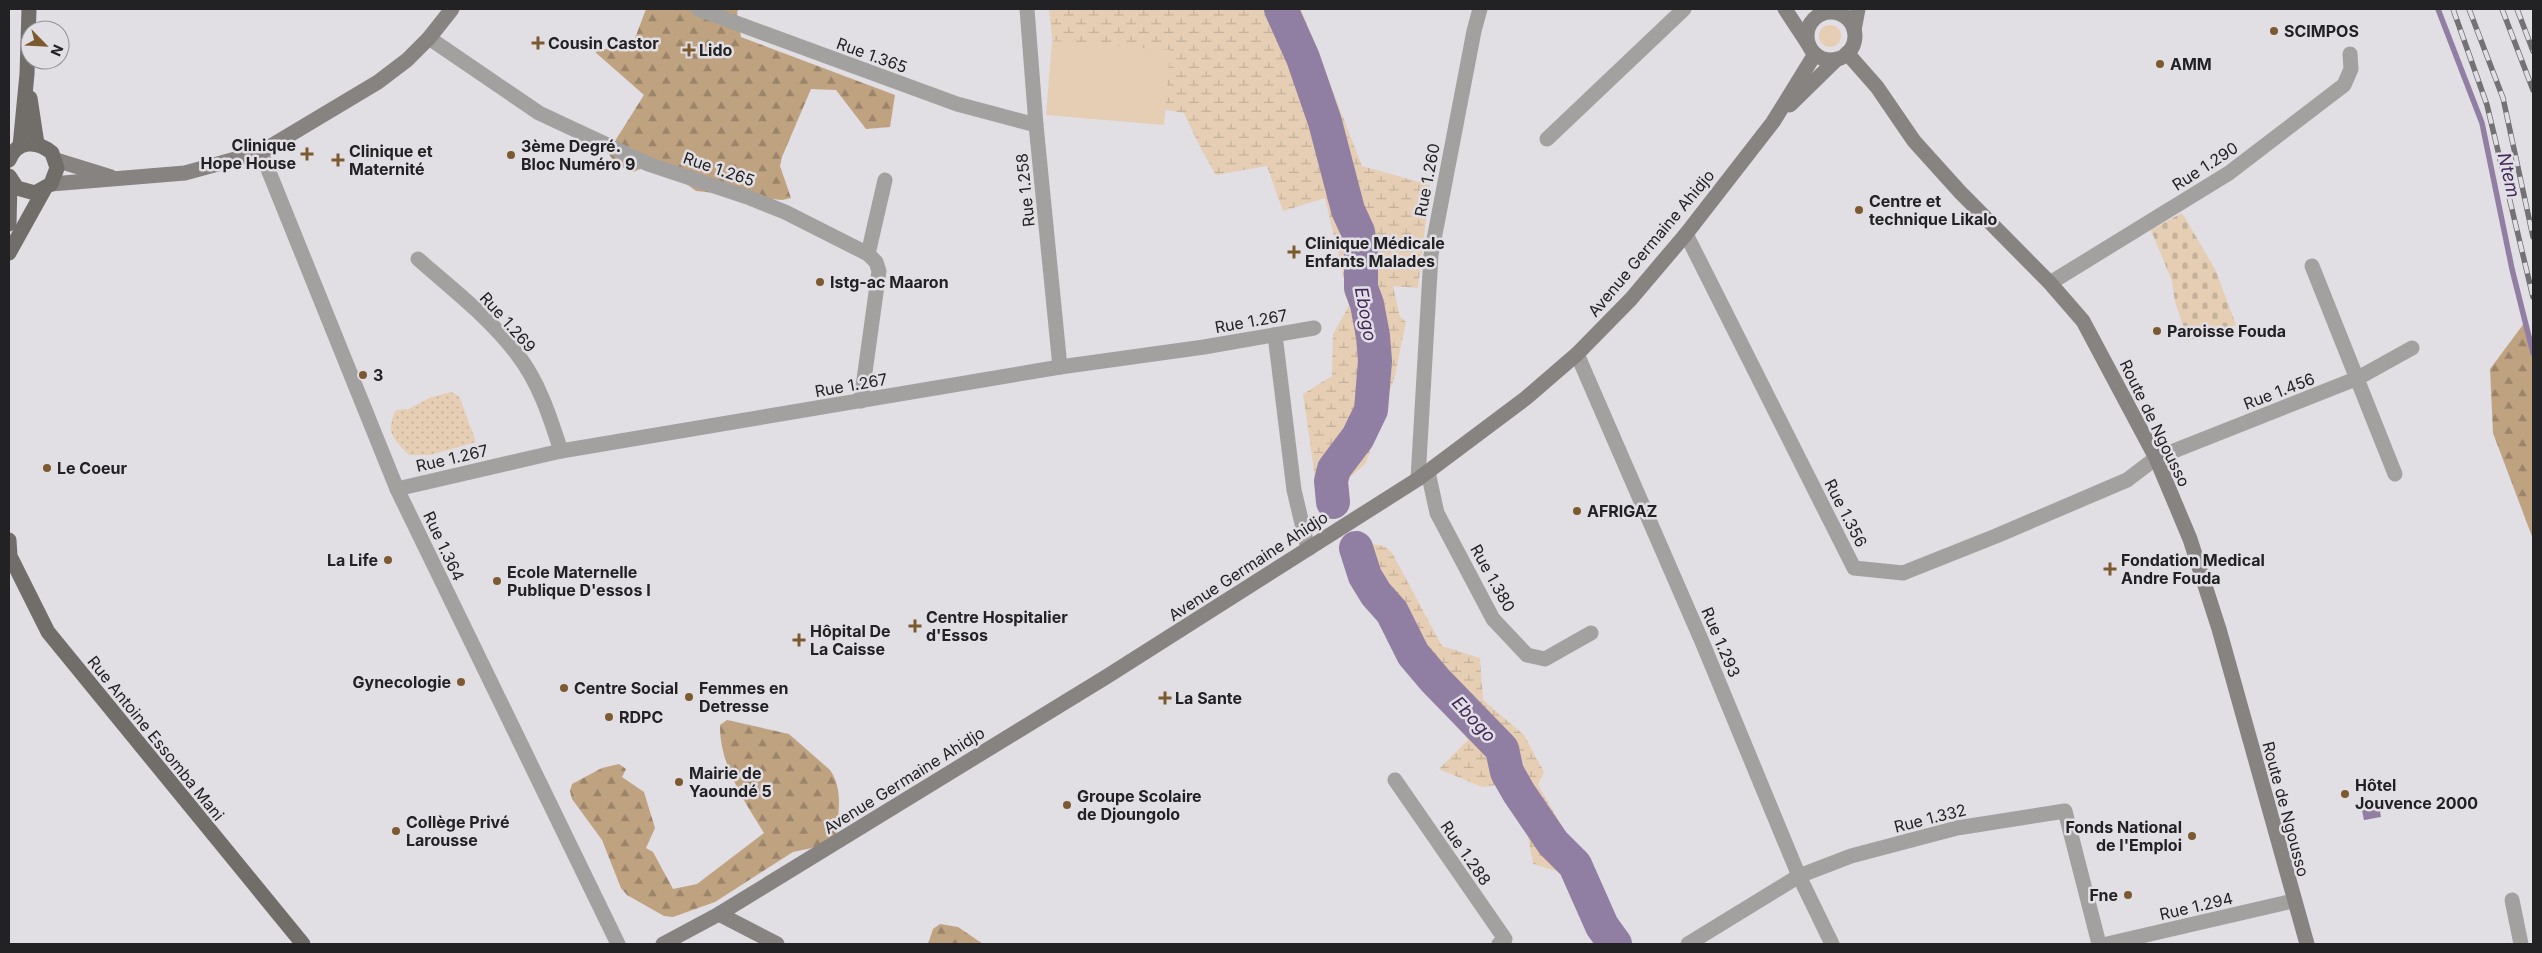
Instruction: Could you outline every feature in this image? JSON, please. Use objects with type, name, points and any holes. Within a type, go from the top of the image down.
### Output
[{"type":"main road","points":[[9,253],[48,187],[56,177],[56,160],[52,152],[37,144],[13,152],[27,74],[29,9]]},
{"type":"main road","points":[[1785,9],[1811,49],[1826,60],[1842,56],[1854,38],[1858,9]]},
{"type":"main road","points":[[9,179],[17,188],[35,193],[48,187],[185,173],[261,152],[378,82],[407,60],[429,38],[447,10]]},
{"type":"main road","points":[[1811,49],[1807,34],[1810,24],[1816,17],[1829,11],[1844,15],[1854,30]]},
{"type":"main road","name":"Avenue Germaine Ahidjo","points":[[1773,122],[1811,49]]},
{"type":"main road","name":"Avenue Germaine Ahidjo","points":[[663,944],[719,914],[1106,677],[1423,476],[1526,398],[1577,354],[1631,299],[1686,234],[1773,122],[1842,56]]},
{"type":"main road","name":"Route de Ngousso","points":[[1842,56],[1877,86],[1914,141],[1960,192],[2050,283],[2083,321],[2156,458],[2190,539],[2219,628],[2293,901],[2307,944]]},
{"type":"main road","points":[[27,74],[37,144]]},
{"type":"main road","points":[[56,160],[119,179]]},
{"type":"main road","points":[[9,179],[9,224]]},
{"type":"main road","name":"Rue Antoine Essomba Mani","points":[[9,540],[10,556],[48,632],[303,944]]},
{"type":"main road","points":[[719,914],[777,944]]},
{"type":"street","name":"Rue 1.365","points":[[698,9],[957,104],[1036,125]]},
{"type":"street","name":"Rue 1.258","points":[[1026,9],[1060,367]]},
{"type":"street","name":"Rue 1.260","points":[[1423,476],[1431,255],[1474,31],[1480,9]]},
{"type":"street","points":[[1547,140],[1684,9]]},
{"type":"street","name":"Rue 1.265","points":[[429,38],[539,113],[648,164],[750,198],[785,212],[868,254]]},
{"type":"street","name":"Rue 1.290","points":[[2050,283],[2237,168],[2344,85],[2351,69],[2350,54]]},
{"type":"street","name":"Rue 1.364","points":[[261,152],[397,489],[618,944]]},
{"type":"street","points":[[861,401],[879,271],[876,262],[868,254],[885,180]]},
{"type":"street","name":"Rue 1.356","points":[[1686,234],[1854,568],[1903,573],[2127,480],[2156,458]]},
{"type":"street","name":"Rue 1.269","points":[[418,259],[478,312],[518,354],[546,404],[561,451]]},
{"type":"street","points":[[2312,266],[2395,474]]},
{"type":"street","name":"Rue 1.267","points":[[397,489],[561,451],[1060,367],[1314,328]]},
{"type":"street","points":[[1275,335],[1294,490],[1308,549]]},
{"type":"street","name":"Rue 1.456","points":[[2156,458],[2358,378],[2412,348]]},
{"type":"street","name":"Rue 1.293","points":[[1577,354],[1703,644],[1799,876],[1832,944]]},
{"type":"street","name":"Rue 1.380","points":[[1423,476],[1437,513],[1493,619],[1526,655],[1545,658],[1592,633]]},
{"type":"street","name":"Rue 1.288","points":[[1395,780],[1505,939],[1499,944]]},
{"type":"street","name":"Rue 1.332","points":[[1688,944],[1799,876],[1851,856],[1957,828],[2065,811],[2099,944]]},
{"type":"street","points":[[2512,900],[2521,944]]},
{"type":"street","name":"Rue 1.294","points":[[2106,944],[2130,942],[2293,901]]},
{"type":"green space","points":[[646,9],[739,9],[737,12],[741,37],[895,95],[890,127],[866,129],[836,90],[811,89],[782,157],[780,166],[791,198],[782,200],[696,191],[657,162],[633,172],[625,169],[615,162],[608,152],[644,95],[595,52],[634,41]]},
{"type":"green space","points":[[1049,9],[1301,9],[1362,166],[1430,185],[1418,288],[1393,286],[1400,317],[1406,322],[1395,375],[1366,463],[1319,505],[1303,394],[1332,376],[1333,334],[1350,304],[1325,198],[1283,211],[1267,166],[1216,175],[1184,113],[1058,91]]},
{"type":"green space","points":[[1830,25],[1838,28],[1841,36],[1838,44],[1830,47],[1822,44],[1819,36],[1822,28]]},
{"type":"green space","points":[[1052,41],[1170,50],[1164,125],[1046,115]]},
{"type":"green space","points":[[2182,213],[2215,269],[2236,325],[2189,340],[2189,343],[2175,302],[2172,281],[2151,230]]},
{"type":"green space","points":[[2525,322],[2533,353],[2533,539],[2493,433],[2490,369]]},
{"type":"green space","points":[[451,392],[459,396],[476,442],[430,455],[409,455],[392,435],[391,424],[396,410],[409,409],[429,398]]},
{"type":"green space","points":[[1369,543],[1386,547],[1392,553],[1442,646],[1480,658],[1483,700],[1524,735],[1544,772],[1538,785],[1631,944],[1602,944],[1570,875],[1533,864],[1524,813],[1497,785],[1482,787],[1439,769],[1468,740],[1406,643],[1368,596]]},
{"type":"green space","points":[[727,720],[789,734],[830,770],[839,794],[836,837],[817,847],[793,852],[715,902],[673,917],[664,916],[627,895],[621,888],[602,840],[572,799],[570,791],[572,784],[602,768],[619,764],[626,769],[622,777],[644,792],[655,828],[646,848],[653,852],[673,889],[697,884],[764,833],[741,795],[728,767],[721,739],[720,725]]},
{"type":"green space","points":[[940,924],[958,927],[983,944],[928,944],[933,929]]},
{"type":"water","points":[[2363,795],[2370,802],[2378,800],[2381,817],[2364,820],[2359,796]]},
{"type":"waterway","name":"Ebogo","points":[[1281,9],[1303,58],[1325,122],[1348,210],[1358,232],[1361,251],[1361,288],[1367,304],[1373,336],[1375,361],[1371,410],[1358,437],[1334,469],[1331,481],[1333,502]]},
{"type":"waterway","name":"Ntem","points":[[2438,9],[2482,123],[2512,269],[2533,353]]},
{"type":"waterway","name":"Ebogo","points":[[1356,548],[1365,576],[1376,594],[1392,612],[1413,654],[1435,680],[1502,749],[1507,772],[1519,793],[1553,843],[1575,865],[1602,926],[1615,944]]},
{"type":"railway","points":[[2453,9],[2487,105],[2533,297]]},
{"type":"railway","points":[[2469,9],[2503,98],[2533,237]]},
{"type":"railway","points":[[2502,9],[2533,90]]},
{"type":"railway","points":[[2517,9],[2533,51]]},
{"type":"place","name":"SCIMPOS","points":[[2274,31]]},
{"type":"place","name":"Cousin Castor","points":[[538,43]]},
{"type":"place","name":"Lido","points":[[689,50]]},
{"type":"place","name":"AMM","points":[[2160,64]]},
{"type":"place","name":"Clinique Hope House","points":[[307,154]]},
{"type":"place","name":"3ème Degré. Bloc Numéro 9","points":[[511,155]]},
{"type":"place","name":"Clinique et Maternité","points":[[338,160]]},
{"type":"place","name":"Centre et technique Likalo","points":[[1859,210]]},
{"type":"place","name":"Clinique Médicale Enfants Malades","points":[[1294,252]]},
{"type":"place","name":"Istg-ac Maaron","points":[[820,282]]},
{"type":"place","name":"Paroisse Fouda","points":[[2157,331]]},
{"type":"place","name":"3","points":[[363,375]]},
{"type":"place","name":"Le Coeur","points":[[47,468]]},
{"type":"place","name":"AFRIGAZ","points":[[1577,511]]},
{"type":"place","name":"La Life","points":[[388,560]]},
{"type":"place","name":"Fondation Medical Andre Fouda","points":[[2110,569]]},
{"type":"place","name":"Ecole Maternelle Publique D'essos I","points":[[497,581]]},
{"type":"place","name":"Centre Hospitalier d'Essos","points":[[915,626]]},
{"type":"place","name":"Hôpital De La Caisse","points":[[799,640]]},
{"type":"place","name":"Gynecologie","points":[[461,682]]},
{"type":"place","name":"Centre Social","points":[[564,688]]},
{"type":"place","name":"Femmes en Detresse","points":[[689,697]]},
{"type":"place","name":"La Sante","points":[[1165,698]]},
{"type":"place","name":"RDPC","points":[[609,717]]},
{"type":"place","name":"Mairie de Yaoundé 5","points":[[679,782]]},
{"type":"place","name":"Hôtel Jouvence 2000","points":[[2345,794]]},
{"type":"place","name":"Groupe Scolaire de Djoungolo","points":[[1067,805]]},
{"type":"place","name":"Collège Privé Larousse","points":[[396,831]]},
{"type":"place","name":"Fonds National de l'Emploi","points":[[2192,836]]},
{"type":"place","name":"Fne","points":[[2128,895]]}]
